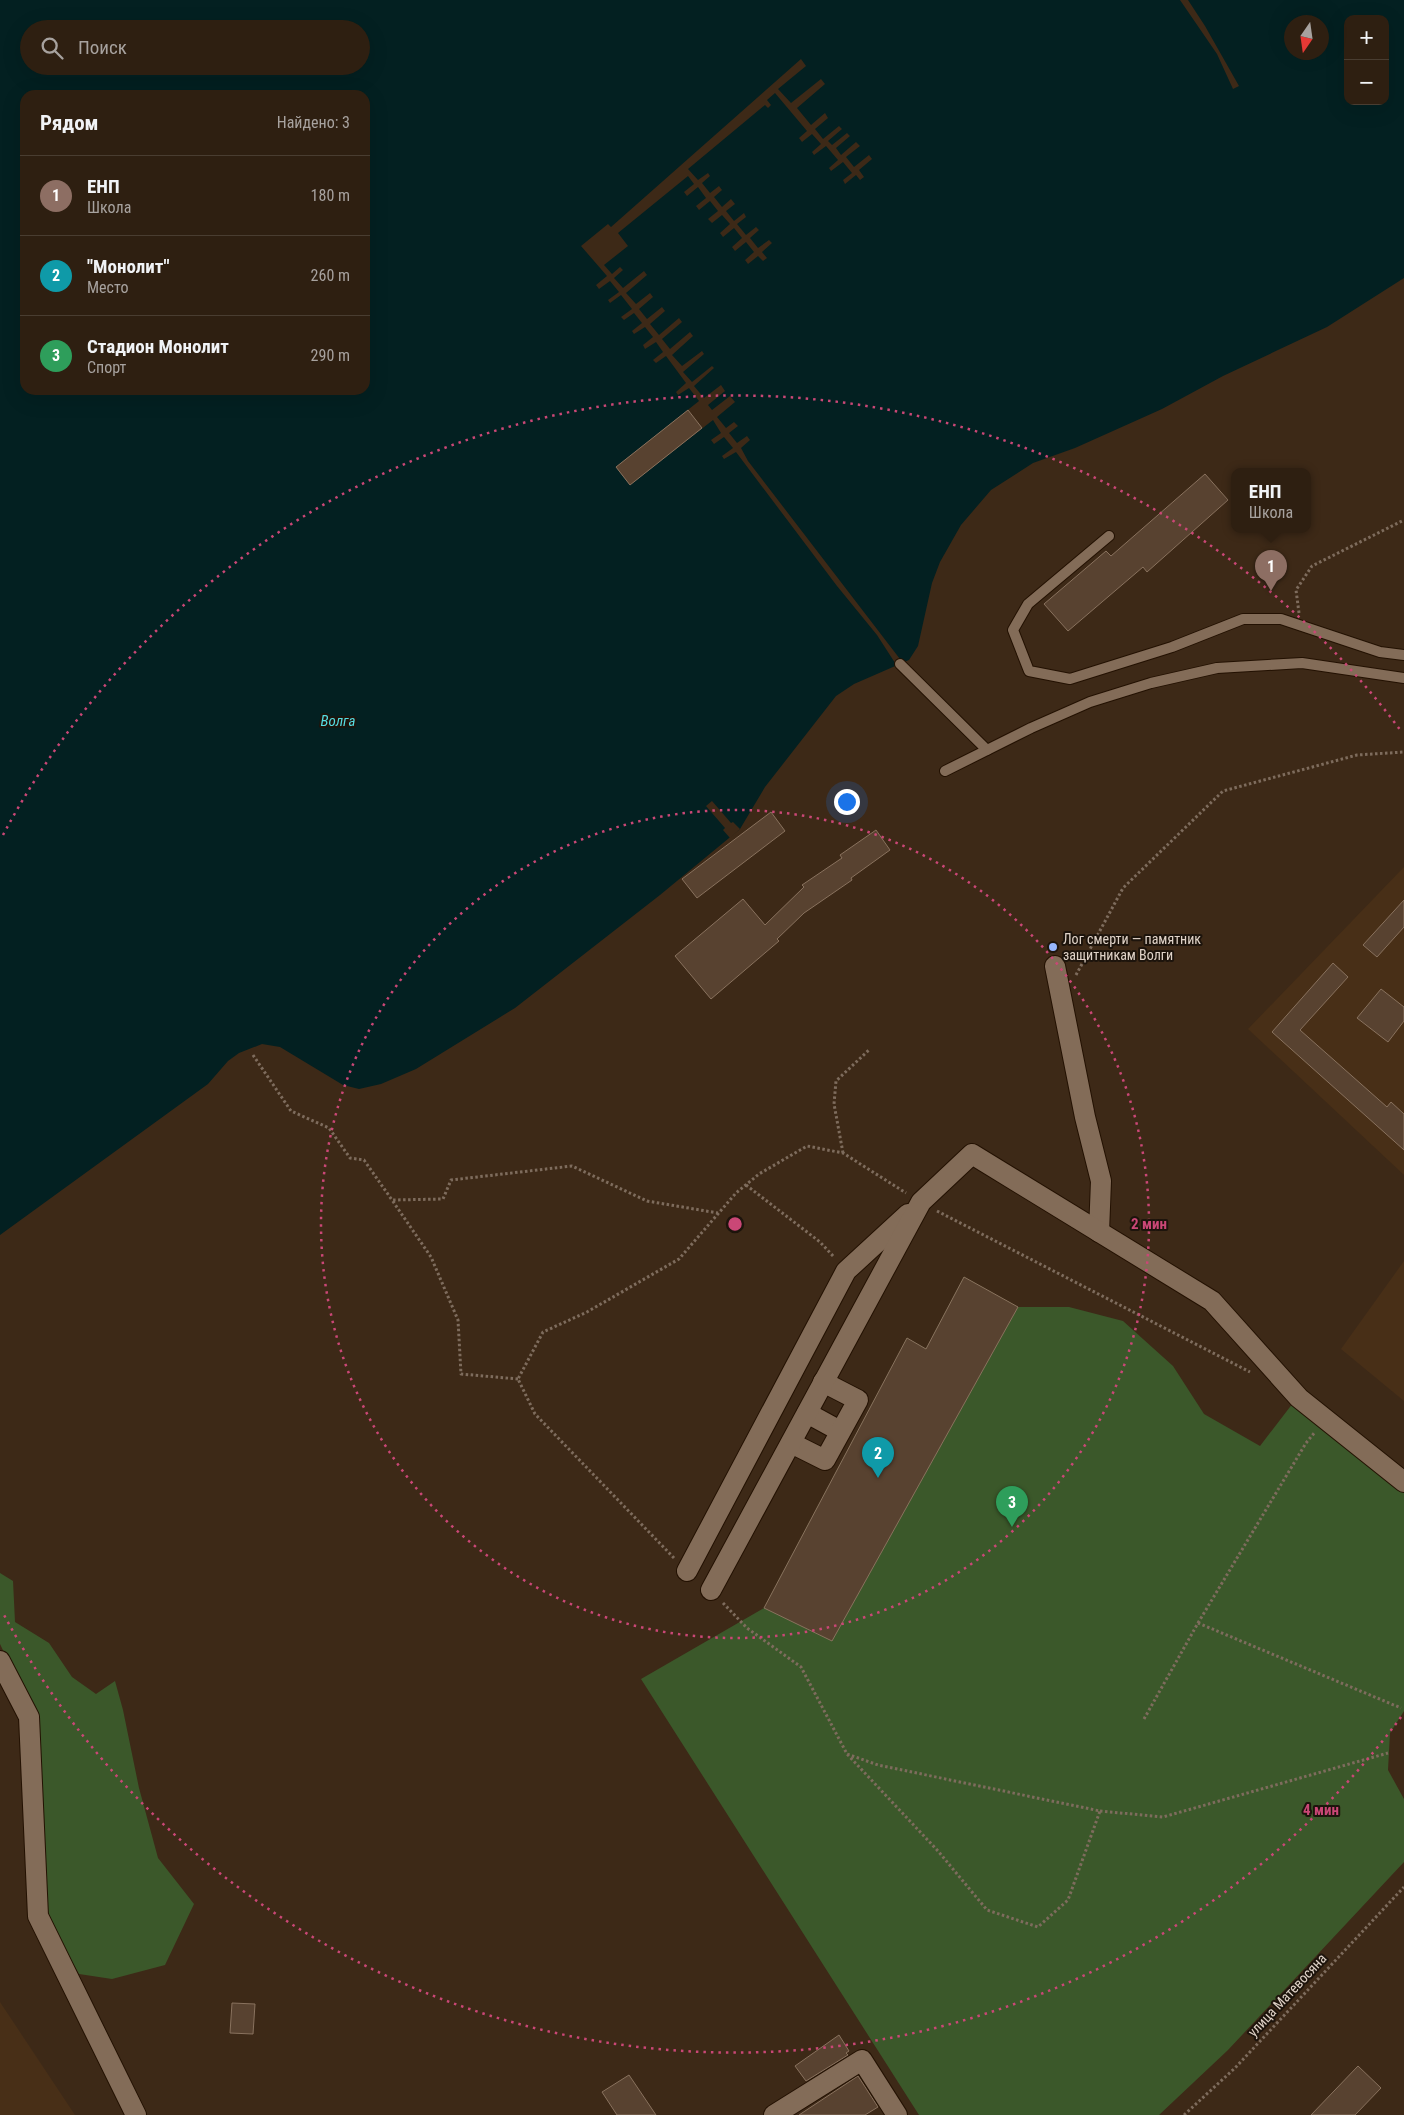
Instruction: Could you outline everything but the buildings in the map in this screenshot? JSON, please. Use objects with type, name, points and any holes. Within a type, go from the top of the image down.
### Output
[{"type":"street","points":[[1055,966],[1085,1117],[1101,1181],[1099,1232]]},
{"type":"street","points":[[687,1571],[846,1270],[972,1154],[1212,1301],[1299,1398],[1404,1482]]},
{"type":"street","points":[[711,1590],[921,1202]]},
{"type":"street","points":[[846,1270],[876,1285]]},
{"type":"street","points":[[791,1443],[825,1460],[858,1400],[824,1382]]},
{"type":"street","points":[[807,1413],[840,1430]]},
{"type":"street","points":[[0,1661],[29,1717],[38,1916],[136,2115]]},
{"type":"street","points":[[774,2115],[862,2060],[897,2115]]},
{"type":"lane","points":[[1109,536],[1028,604],[1013,630],[1029,671],[1070,679],[1172,646],[1243,619],[1281,619],[1380,652],[1404,655]]},
{"type":"lane","points":[[945,771],[1030,728],[1090,702],[1151,683],[1218,668],[1302,663],[1404,678]]},
{"type":"lane","points":[[900,664],[986,750]]},
{"type":"path","points":[[1300,626],[1296,590],[1312,566],[1404,520]]},
{"type":"path","points":[[1062,1001],[1123,888],[1223,791],[1357,755],[1404,752]]},
{"type":"path","points":[[843,1153],[834,1104],[836,1081],[870,1050]]},
{"type":"path","points":[[253,1055],[291,1111],[329,1128],[350,1158],[364,1160],[431,1257],[458,1320],[461,1374],[518,1379]]},
{"type":"path","points":[[518,1379],[543,1332],[587,1312],[679,1259],[736,1193],[759,1174],[807,1146],[843,1153],[921,1202],[1251,1373]]},
{"type":"path","points":[[392,1200],[443,1199],[451,1180],[572,1166],[647,1201],[719,1213]]},
{"type":"path","points":[[746,1185],[820,1242],[846,1270]]},
{"type":"path","points":[[518,1379],[535,1414],[687,1571]]},
{"type":"path","points":[[1144,1719],[1198,1623],[1306,1443]]},
{"type":"path","points":[[711,1590],[748,1628],[801,1667],[847,1754],[938,1851],[987,1910],[1038,1927],[1068,1900],[1100,1811]]},
{"type":"path","points":[[1198,1623],[1401,1708]]},
{"type":"path","points":[[847,1754],[878,1765],[1100,1811],[1163,1818],[1388,1753]]},
{"type":"path","name":"улица Матевосяна","points":[[1184,2115],[1235,2068],[1404,1888]]},
{"type":"shaded area","points":[[1404,867],[1404,1175],[1248,1029]]},
{"type":"shaded area","points":[[1404,1261],[1404,1401],[1341,1349]]},
{"type":"shaded area","points":[[0,2002],[75,2115],[0,2115]]},
{"type":"green space","points":[[964,1277],[1018,1307],[1069,1307],[1123,1321],[1173,1366],[1204,1414],[1260,1446],[1293,1403],[1404,1492],[1404,1711],[1390,1733],[1388,1770],[1404,1799],[1404,1862],[1228,2050],[1159,2115],[919,2115],[641,1679],[764,1608],[907,1338],[926,1349]]},
{"type":"green space","points":[[0,1573],[13,1581],[15,1622],[49,1643],[72,1677],[96,1694],[115,1681],[139,1788],[158,1858],[194,1904],[165,1965],[112,1979],[79,1974],[45,1914],[38,1723],[0,1644]]},
{"type":"water","name":"Волга","points":[[0,0],[1404,0],[1404,278],[1327,327],[1223,376],[1162,409],[1075,448],[1033,463],[991,490],[961,525],[940,562],[932,583],[918,646],[909,660],[854,684],[836,696],[765,787],[740,829],[660,895],[515,1008],[416,1069],[381,1084],[359,1089],[343,1085],[280,1047],[262,1044],[239,1053],[228,1061],[208,1084],[0,1235]]},
{"type":"pier","points":[[1180,0],[1188,0],[1239,86],[1233,89],[1217,54]]},
{"type":"pier","points":[[801,59],[806,66],[778,89],[791,103],[821,79],[825,84],[797,108],[811,125],[825,113],[828,118],[815,129],[823,139],[839,126],[842,129],[828,141],[832,145],[847,133],[850,136],[836,148],[841,155],[856,142],[860,146],[846,157],[854,167],[869,155],[872,159],[859,170],[864,177],[860,180],[856,175],[845,184],[843,180],[852,173],[843,162],[831,171],[829,168],[838,160],[826,146],[814,155],[812,152],[821,144],[812,134],[802,142],[799,138],[807,131],[775,93],[767,100],[771,105],[768,108],[765,105],[688,169],[698,180],[708,173],[710,176],[702,183],[710,193],[719,186],[722,190],[714,197],[722,207],[731,199],[735,204],[726,211],[734,221],[744,213],[746,217],[737,224],[746,235],[756,227],[759,230],[750,238],[758,248],[769,240],[772,243],[762,252],[767,258],[763,261],[758,256],[748,264],[745,260],[754,252],[746,242],[735,251],[732,247],[742,238],[734,228],[723,237],[720,233],[730,224],[722,215],[712,223],[708,219],[718,211],[710,201],[699,210],[696,206],[706,198],[698,187],[687,196],[684,192],[694,184],[688,176],[618,233],[628,246],[604,265],[612,274],[620,267],[623,270],[614,278],[623,288],[644,271],[647,275],[626,293],[636,304],[650,293],[653,297],[639,309],[647,319],[662,307],[665,311],[650,324],[659,335],[679,318],[682,322],[662,339],[670,349],[690,332],[693,336],[672,355],[682,366],[702,351],[704,354],[683,372],[692,382],[712,366],[714,368],[694,386],[704,398],[721,385],[725,391],[708,405],[712,410],[730,396],[735,402],[717,417],[726,428],[734,422],[738,426],[729,433],[737,443],[747,436],[750,440],[741,448],[748,461],[903,663],[897,666],[877,635],[837,586],[736,452],[724,459],[722,456],[733,448],[724,437],[714,444],[711,440],[721,433],[713,420],[630,485],[616,467],[699,401],[689,388],[678,395],[676,392],[686,383],[666,356],[656,363],[653,360],[663,352],[656,342],[645,349],[643,345],[653,337],[645,327],[634,334],[632,331],[642,323],[634,313],[624,320],[621,317],[632,309],[621,295],[610,303],[608,300],[619,292],[610,281],[599,289],[596,285],[607,276],[581,246],[608,224],[611,227]]},
{"type":"pier","points":[[712,801],[731,823],[733,822],[740,829],[730,838],[723,830],[725,828],[706,806]]},
{"type":"place","name":"ЕНП","points":[[1271,591]]},
{"type":"place","name":"Лог смерти — памятник защитникам Волги","points":[[1053,947]]},
{"type":"place","name":"\"Монолит\"","points":[[878,1478]]},
{"type":"place","name":"Стадион Монолит","points":[[1012,1527]]}]
